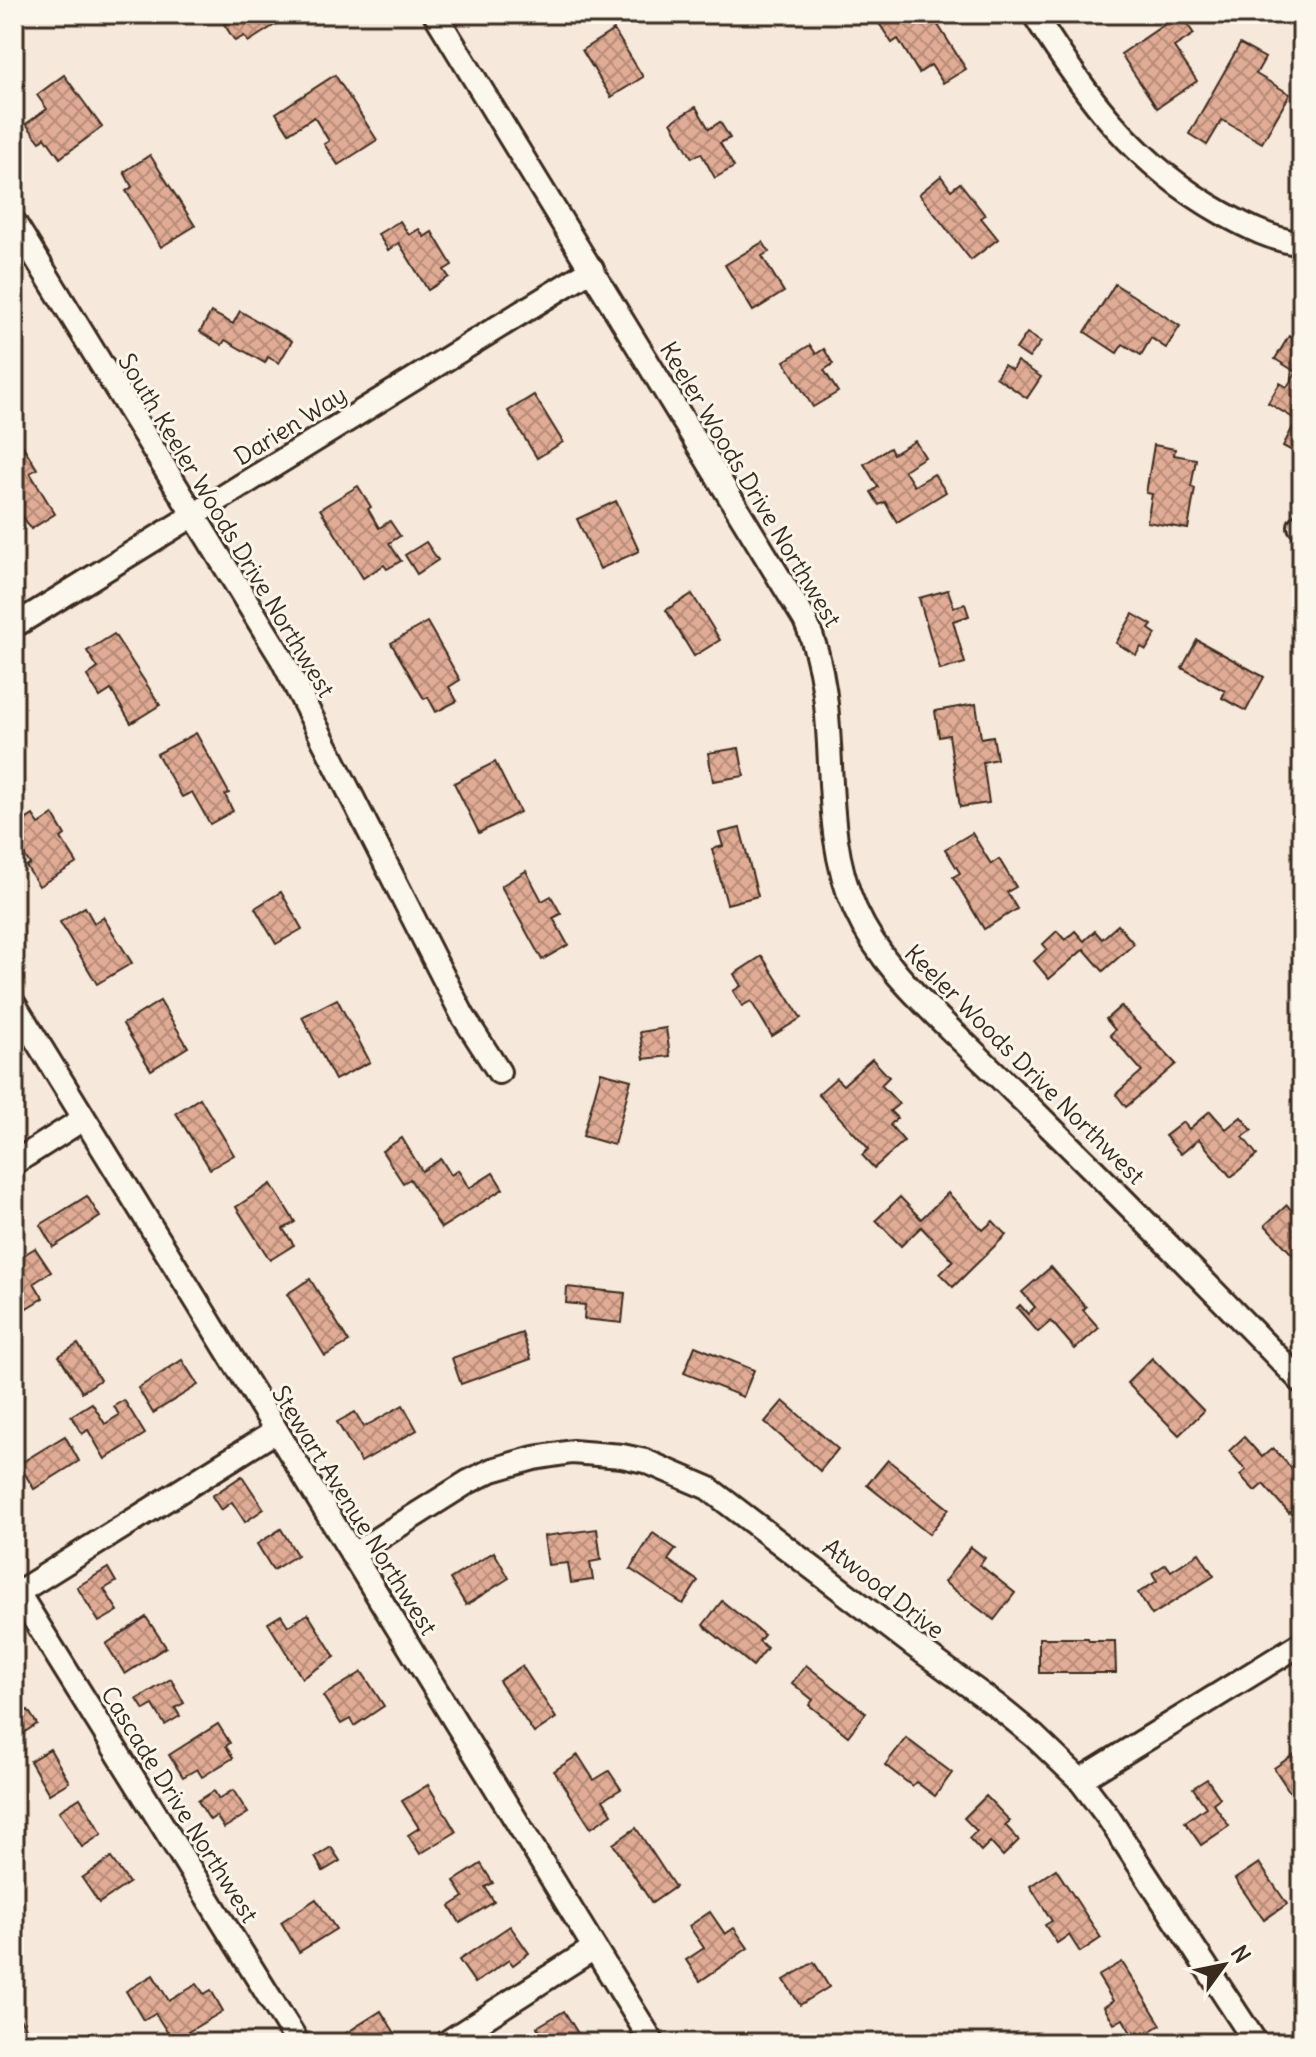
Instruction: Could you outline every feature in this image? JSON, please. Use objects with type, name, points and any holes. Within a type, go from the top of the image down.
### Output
[{"type":"street","name":"Keeler Woods Drive Northwest","points":[[435,14],[790,593],[817,646],[826,691],[831,803],[839,861],[854,908],[874,945],[911,991],[1302,1382]]},
{"type":"street","points":[[1034,14],[1090,98],[1144,159],[1195,198],[1231,218],[1258,232],[1302,244]]},
{"type":"street","name":"South Keeler Woods Drive Northwest","points":[[14,222],[282,659],[463,1016],[499,1072]]},
{"type":"street","name":"Darien Way","points":[[14,626],[592,269]]},
{"type":"street","name":"Stewart Avenue Northwest","points":[[14,1004],[653,2043]]},
{"type":"street","points":[[14,1163],[83,1119]]},
{"type":"street","points":[[16,1594],[276,1431]]},
{"type":"street","name":"Atwood Drive","points":[[352,1555],[468,1482],[514,1463],[572,1452],[622,1456],[645,1461],[698,1483],[730,1502],[912,1644],[996,1705],[1080,1780],[1102,1808],[1256,2043]]},
{"type":"street","name":"Cascade Drive Northwest","points":[[16,1594],[298,2043]]},
{"type":"street","points":[[1080,1780],[1302,1643]]},
{"type":"street","points":[[446,2043],[594,1948]]},
{"type":"building","points":[[227,14],[292,14],[248,42],[244,36],[235,41],[224,24],[231,20]]},
{"type":"building","points":[[873,14],[931,14],[966,69],[943,83],[931,65],[919,73],[898,39],[892,43]]},
{"type":"building","points":[[1180,14],[1194,34],[1174,47],[1197,81],[1157,108],[1121,54]]},
{"type":"building","points":[[614,30],[643,77],[611,97],[582,50]]},
{"type":"building","points":[[1240,44],[1265,58],[1256,74],[1290,94],[1262,143],[1222,120],[1207,145],[1189,134]]},
{"type":"building","points":[[64,75],[102,127],[60,158],[45,137],[40,142],[26,124],[47,109],[37,95]]},
{"type":"building","points":[[335,75],[377,140],[338,165],[324,144],[329,141],[314,117],[289,133],[276,113]]},
{"type":"building","points":[[696,107],[709,129],[720,122],[730,138],[720,143],[734,167],[715,178],[701,153],[692,158],[671,122]]},
{"type":"building","points":[[150,155],[195,226],[161,247],[126,191],[132,187],[124,172]]},
{"type":"building","points":[[941,176],[951,190],[960,183],[985,215],[981,218],[998,239],[971,260],[919,194]]},
{"type":"building","points":[[400,221],[409,235],[419,229],[424,237],[432,232],[452,265],[444,270],[449,277],[428,290],[399,243],[388,250],[378,234]]},
{"type":"building","points":[[763,242],[769,252],[762,256],[784,292],[753,311],[725,265]]},
{"type":"building","points":[[1115,284],[1180,326],[1166,348],[1151,338],[1141,355],[1123,344],[1117,353],[1085,332]]},
{"type":"building","points":[[240,311],[292,341],[279,363],[268,357],[265,363],[225,340],[222,345],[200,332],[211,312],[233,324]]},
{"type":"building","points":[[1027,333],[1041,342],[1029,358],[1016,349]]},
{"type":"building","points":[[1289,336],[1302,344],[1302,411],[1297,420],[1268,403],[1280,383],[1287,387],[1296,372],[1275,359]]},
{"type":"building","points":[[810,345],[816,354],[824,349],[833,364],[824,370],[838,392],[813,407],[784,361]]},
{"type":"building","points":[[1017,361],[1041,377],[1027,398],[996,377],[1004,365],[1012,370]]},
{"type":"building","points":[[534,395],[563,442],[537,458],[508,411]]},
{"type":"building","points":[[1295,423],[1302,426],[1302,456],[1283,446]]},
{"type":"building","points":[[915,441],[925,457],[904,470],[914,486],[934,474],[946,492],[897,522],[885,502],[879,505],[871,492],[878,487],[864,464],[890,448],[893,454]]},
{"type":"building","points":[[1154,445],[1175,449],[1174,455],[1196,459],[1188,529],[1147,522],[1152,494],[1146,493]]},
{"type":"building","points":[[23,446],[37,469],[30,473],[55,514],[31,529],[14,502],[14,451]]},
{"type":"building","points":[[358,486],[379,528],[390,521],[400,536],[389,543],[401,561],[387,569],[384,565],[363,578],[320,509]]},
{"type":"building","points":[[616,501],[639,551],[600,569],[577,519]]},
{"type":"building","points":[[426,542],[438,560],[417,574],[405,555]]},
{"type":"building","points":[[948,590],[954,607],[965,604],[969,616],[953,621],[965,663],[940,670],[919,598]]},
{"type":"building","points":[[692,594],[720,640],[694,656],[666,610]]},
{"type":"building","points":[[1133,614],[1152,625],[1149,629],[1156,634],[1146,650],[1141,647],[1136,655],[1116,643]]},
{"type":"building","points":[[427,622],[460,680],[449,687],[457,701],[436,712],[428,697],[424,699],[391,643]]},
{"type":"building","points":[[114,634],[160,705],[131,723],[111,690],[100,697],[87,676],[98,668],[87,651]]},
{"type":"building","points":[[1197,640],[1264,677],[1246,711],[1222,698],[1225,691],[1182,668]]},
{"type":"building","points":[[976,704],[981,738],[993,736],[997,759],[983,762],[989,803],[960,807],[949,735],[939,737],[935,711]]},
{"type":"building","points":[[196,733],[229,793],[225,795],[233,811],[210,824],[192,792],[182,797],[157,754]]},
{"type":"building","points":[[739,748],[744,776],[713,781],[708,753]]},
{"type":"building","points":[[495,762],[520,812],[479,833],[454,783]]},
{"type":"building","points":[[33,815],[39,824],[53,815],[65,835],[61,838],[77,863],[39,886],[14,839],[14,827]]},
{"type":"building","points":[[740,828],[758,896],[727,904],[712,849],[723,846],[719,833]]},
{"type":"building","points":[[972,833],[991,864],[999,859],[1016,887],[1007,892],[1017,909],[984,929],[953,877],[960,873],[945,849]]},
{"type":"building","points":[[526,871],[542,901],[551,896],[561,914],[553,918],[568,945],[542,960],[501,886]]},
{"type":"building","points":[[281,892],[302,929],[276,944],[255,908]]},
{"type":"building","points":[[85,907],[94,923],[103,917],[132,963],[97,984],[60,922]]},
{"type":"building","points":[[1118,925],[1134,944],[1103,971],[1084,949],[1049,979],[1034,961],[1047,949],[1043,944],[1057,931],[1065,940],[1075,931],[1084,941],[1095,931],[1102,939]]},
{"type":"building","points":[[762,956],[801,1018],[772,1036],[751,1001],[742,1006],[733,991],[741,986],[734,974]]},
{"type":"building","points":[[337,999],[370,1062],[335,1080],[302,1017]]},
{"type":"building","points":[[160,1001],[188,1047],[151,1070],[123,1024]]},
{"type":"building","points":[[1121,1006],[1176,1064],[1126,1107],[1116,1094],[1142,1071],[1110,1035],[1115,1030],[1106,1019]]},
{"type":"building","points":[[666,1028],[670,1056],[644,1059],[640,1032]]},
{"type":"building","points":[[872,1059],[889,1077],[881,1085],[899,1104],[890,1111],[897,1118],[890,1125],[904,1141],[874,1168],[862,1155],[869,1149],[818,1094],[836,1078],[843,1085]]},
{"type":"building","points":[[601,1072],[631,1080],[614,1145],[583,1136]]},
{"type":"building","points":[[200,1098],[234,1155],[210,1169],[176,1113]]},
{"type":"building","points":[[1210,1111],[1226,1129],[1241,1117],[1252,1130],[1243,1137],[1257,1155],[1231,1177],[1199,1139],[1181,1154],[1165,1136],[1183,1122],[1189,1129]]},
{"type":"building","points":[[402,1138],[422,1171],[441,1159],[451,1175],[458,1170],[469,1188],[493,1173],[503,1189],[441,1228],[410,1179],[403,1183],[382,1151]]},
{"type":"building","points":[[271,1184],[295,1222],[283,1229],[294,1245],[270,1260],[236,1207]]},
{"type":"building","points":[[948,1193],[983,1230],[993,1221],[1006,1235],[953,1287],[940,1274],[953,1261],[921,1227],[901,1246],[876,1220],[900,1197],[921,1219]]},
{"type":"building","points":[[87,1196],[100,1217],[53,1247],[40,1225]]},
{"type":"building","points":[[1287,1205],[1302,1222],[1302,1265],[1265,1225]]},
{"type":"building","points":[[35,1248],[51,1272],[34,1283],[43,1298],[25,1309],[14,1295],[14,1261]]},
{"type":"building","points":[[1051,1267],[1086,1307],[1083,1310],[1099,1328],[1075,1349],[1051,1321],[1038,1332],[1017,1308],[1020,1305],[1028,1314],[1035,1307],[1022,1292]]},
{"type":"building","points":[[310,1279],[349,1342],[325,1356],[287,1294]]},
{"type":"building","points":[[567,1287],[625,1293],[622,1323],[584,1319],[585,1305],[566,1303]]},
{"type":"building","points":[[522,1333],[531,1359],[461,1384],[452,1358]]},
{"type":"building","points":[[78,1344],[100,1380],[82,1392],[59,1356]]},
{"type":"building","points":[[695,1346],[754,1370],[743,1397],[684,1373]]},
{"type":"building","points":[[1152,1358],[1204,1411],[1179,1435],[1127,1383]]},
{"type":"building","points":[[182,1360],[198,1385],[153,1413],[138,1388]]},
{"type":"building","points":[[124,1400],[145,1434],[105,1459],[88,1430],[82,1434],[71,1416],[92,1403],[105,1424],[119,1415],[114,1406]]},
{"type":"building","points":[[783,1401],[838,1449],[820,1471],[765,1422]]},
{"type":"building","points":[[403,1405],[417,1430],[361,1462],[337,1422],[355,1412],[364,1427]]},
{"type":"building","points":[[65,1436],[79,1461],[34,1489],[19,1464]]},
{"type":"building","points":[[1244,1437],[1262,1457],[1273,1448],[1302,1480],[1302,1502],[1289,1513],[1263,1484],[1255,1491],[1240,1475],[1246,1470],[1229,1451]]},
{"type":"building","points":[[888,1460],[949,1509],[929,1534],[867,1485]]},
{"type":"building","points":[[242,1476],[264,1509],[245,1522],[232,1502],[221,1510],[212,1496]]},
{"type":"building","points":[[281,1529],[297,1555],[273,1570],[257,1544]]},
{"type":"building","points":[[597,1529],[601,1560],[590,1562],[593,1580],[571,1583],[568,1563],[548,1565],[544,1536]]},
{"type":"building","points":[[653,1533],[676,1549],[668,1560],[698,1581],[683,1604],[630,1569]]},
{"type":"building","points":[[971,1547],[985,1558],[980,1565],[1015,1593],[994,1620],[944,1582]]},
{"type":"building","points":[[494,1552],[509,1578],[466,1605],[450,1579]]},
{"type":"building","points":[[1199,1553],[1214,1576],[1152,1615],[1138,1593],[1157,1581],[1152,1573],[1166,1564],[1171,1571]]},
{"type":"building","points":[[108,1568],[116,1582],[104,1589],[118,1611],[99,1622],[77,1587]]},
{"type":"building","points":[[722,1601],[764,1635],[759,1641],[767,1648],[753,1666],[703,1625]]},
{"type":"building","points":[[308,1614],[335,1657],[302,1678],[268,1623],[281,1615],[288,1626]]},
{"type":"building","points":[[146,1617],[166,1647],[125,1674],[106,1644]]},
{"type":"building","points":[[1039,1638],[1115,1641],[1116,1673],[1039,1673]]},
{"type":"building","points":[[806,1665],[866,1713],[848,1736],[809,1705],[813,1700],[792,1683]]},
{"type":"building","points":[[522,1666],[556,1718],[534,1733],[499,1681]]},
{"type":"building","points":[[362,1672],[384,1706],[354,1726],[350,1719],[341,1724],[323,1696]]},
{"type":"building","points":[[171,1679],[184,1703],[175,1708],[180,1716],[165,1725],[153,1705],[144,1710],[137,1699]]},
{"type":"building","points":[[14,1704],[21,1715],[28,1710],[37,1724],[14,1739]]},
{"type":"building","points":[[218,1724],[230,1743],[226,1746],[233,1758],[202,1777],[197,1769],[183,1777],[169,1755]]},
{"type":"building","points":[[906,1738],[952,1773],[935,1796],[916,1782],[912,1786],[885,1765]]},
{"type":"building","points":[[50,1749],[69,1782],[49,1794],[30,1761]]},
{"type":"building","points":[[1302,1749],[1302,1808],[1301,1809],[1274,1768]]},
{"type":"building","points":[[578,1755],[594,1780],[609,1771],[621,1789],[603,1800],[612,1814],[591,1828],[554,1771]]},
{"type":"building","points":[[1207,1779],[1220,1798],[1213,1803],[1229,1826],[1201,1845],[1185,1822],[1206,1807],[1193,1788]]},
{"type":"building","points":[[428,1785],[456,1832],[420,1854],[408,1835],[419,1828],[402,1801]]},
{"type":"building","points":[[233,1790],[248,1813],[224,1828],[216,1816],[210,1820],[198,1801],[214,1791],[219,1799]]},
{"type":"building","points":[[986,1796],[1010,1821],[1005,1825],[1019,1840],[1003,1856],[990,1842],[981,1851],[969,1838],[977,1831],[964,1818]]},
{"type":"building","points":[[80,1798],[102,1834],[82,1847],[59,1811]]},
{"type":"building","points":[[636,1828],[675,1887],[652,1903],[613,1844]]},
{"type":"building","points":[[331,1847],[340,1861],[323,1871],[315,1857]]},
{"type":"building","points":[[111,1858],[129,1883],[99,1903],[82,1878]]},
{"type":"building","points":[[1259,1863],[1287,1904],[1264,1920],[1235,1879]]},
{"type":"building","points":[[481,1864],[493,1883],[485,1887],[494,1902],[460,1923],[450,1906],[464,1897],[454,1881]]},
{"type":"building","points":[[1056,1869],[1101,1938],[1080,1952],[1069,1935],[1057,1943],[1045,1925],[1052,1921],[1030,1886]]},
{"type":"building","points":[[316,1899],[336,1929],[299,1952],[281,1922]]},
{"type":"building","points":[[710,1912],[725,1934],[734,1928],[748,1948],[700,1981],[686,1960],[704,1948],[689,1926]]},
{"type":"building","points":[[510,1926],[529,1953],[513,1965],[509,1960],[475,1983],[459,1960]]},
{"type":"building","points":[[814,1962],[829,1987],[800,2005],[784,1980]]},
{"type":"building","points":[[1122,1962],[1161,2025],[1135,2040],[1123,2019],[1114,2024],[1104,2007],[1113,2001],[1098,1976]]},
{"type":"building","points":[[153,1975],[169,2001],[197,1984],[204,1994],[211,1990],[223,2011],[173,2041],[155,2013],[143,2020],[126,1991]]},
{"type":"building","points":[[381,2011],[398,2038],[391,2043],[348,2043],[343,2035]]},
{"type":"building","points":[[564,2011],[584,2043],[547,2043],[537,2027]]},
{"type":"building","points":[[14,2013],[27,2029],[14,2038]]}]
